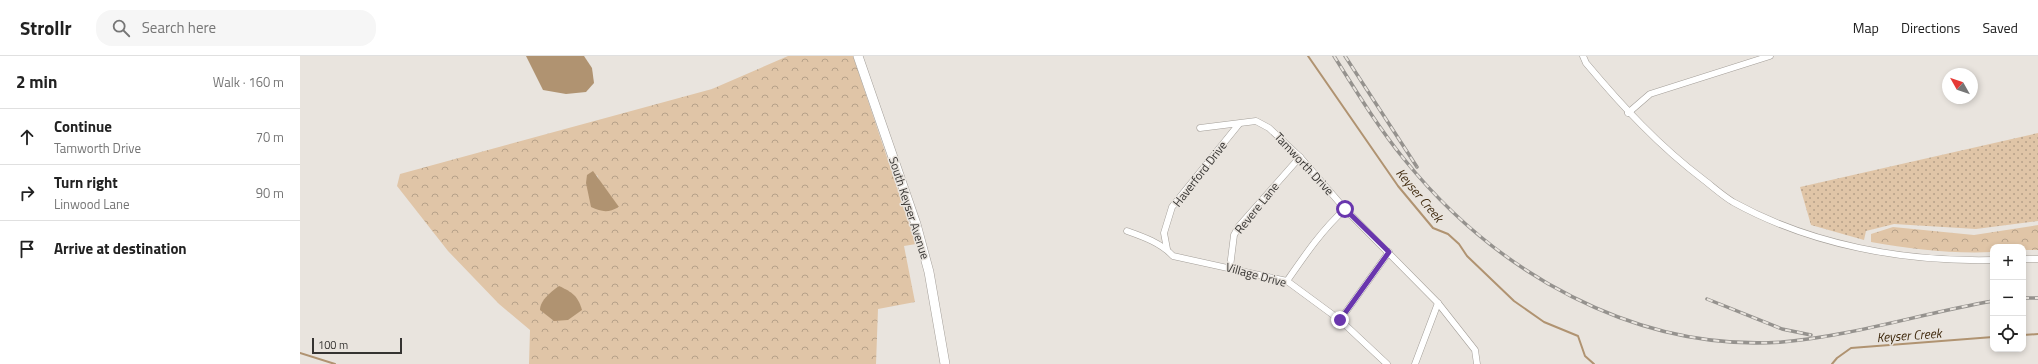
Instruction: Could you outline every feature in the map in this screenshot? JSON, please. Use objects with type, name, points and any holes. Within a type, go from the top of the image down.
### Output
[{"type":"main road","name":"South Keyser Avenue","points":[[858,56],[916,224],[929,272],[945,364]]},
{"type":"street","points":[[1583,56],[1586,63],[1628,113],[1679,161],[1732,201],[1784,225],[1864,250],[1914,257],[1990,260]]},
{"type":"street","points":[[1628,113],[1650,94],[1770,56]]},
{"type":"street","name":"Tamworth Drive","points":[[1200,128],[1256,121],[1269,128],[1300,157],[1345,209],[1438,303],[1475,350],[1477,364]]},
{"type":"street","name":"Haverford Drive","points":[[1167,249],[1164,234],[1172,207],[1239,124]]},
{"type":"street","name":"Revere Lane","points":[[1230,267],[1234,235],[1239,226],[1300,157]]},
{"type":"street","points":[[1287,281],[1307,252],[1331,222],[1345,209]]},
{"type":"street","name":"Village Drive","points":[[1127,231],[1151,240],[1167,249],[1173,256],[1230,267],[1287,281],[1340,320],[1387,364]]},
{"type":"street","points":[[1340,320],[1389,252]]},
{"type":"street","points":[[2026,259],[2038,259]]},
{"type":"street","points":[[1415,364],[1438,303]]},
{"type":"green space","points":[[788,56],[853,56],[916,244],[904,246],[915,302],[878,309],[876,364],[529,364],[530,330],[499,304],[448,251],[397,186],[400,174],[712,89]],"holes":[[[597,175],[602,186],[619,208],[586,183]]]},
{"type":"green space","points":[[2038,133],[2038,221],[1976,229],[1894,224],[1866,231],[1864,240],[1811,225],[1800,187]]},
{"type":"green space","points":[[2038,225],[2038,250],[2026,250],[2026,244],[1990,244],[1990,252],[1947,252],[1871,242],[1871,234],[1893,227],[1974,235]]},
{"type":"shaded area","points":[[526,56],[584,56],[592,68],[594,83],[586,92],[566,94],[543,90]]},
{"type":"shaded area","points":[[593,171],[619,207],[605,211],[591,207],[586,183],[587,175]]},
{"type":"shaded area","points":[[559,286],[568,290],[574,295],[579,301],[582,310],[568,320],[554,321],[540,310],[544,299]]},
{"type":"waterway","name":"Keyser Creek","points":[[1308,56],[1398,186],[1433,228],[1448,234],[1459,244],[1467,256],[1514,301],[1544,322],[1578,336],[1585,356],[1594,364]]},
{"type":"waterway","name":"Keyser Creek","points":[[2026,335],[2038,334]]},
{"type":"waterway","name":"Keyser Creek","points":[[1832,364],[1837,358],[1851,348],[1990,337]]},
{"type":"waterway","points":[[300,353],[335,364]]},
{"type":"railway","points":[[1334,56],[1376,122],[1394,147],[1440,200],[1481,237],[1525,269],[1572,297],[1622,318],[1674,334],[1727,342],[1782,342],[1862,330],[1990,302]]},
{"type":"railway","points":[[1345,56],[1417,167]]},
{"type":"railway","points":[[2026,298],[2038,298]]},
{"type":"railway","points":[[1707,299],[1782,329],[1811,335]]},
{"type":"route","points":[[1340,320],[1389,252],[1345,209]]}]
